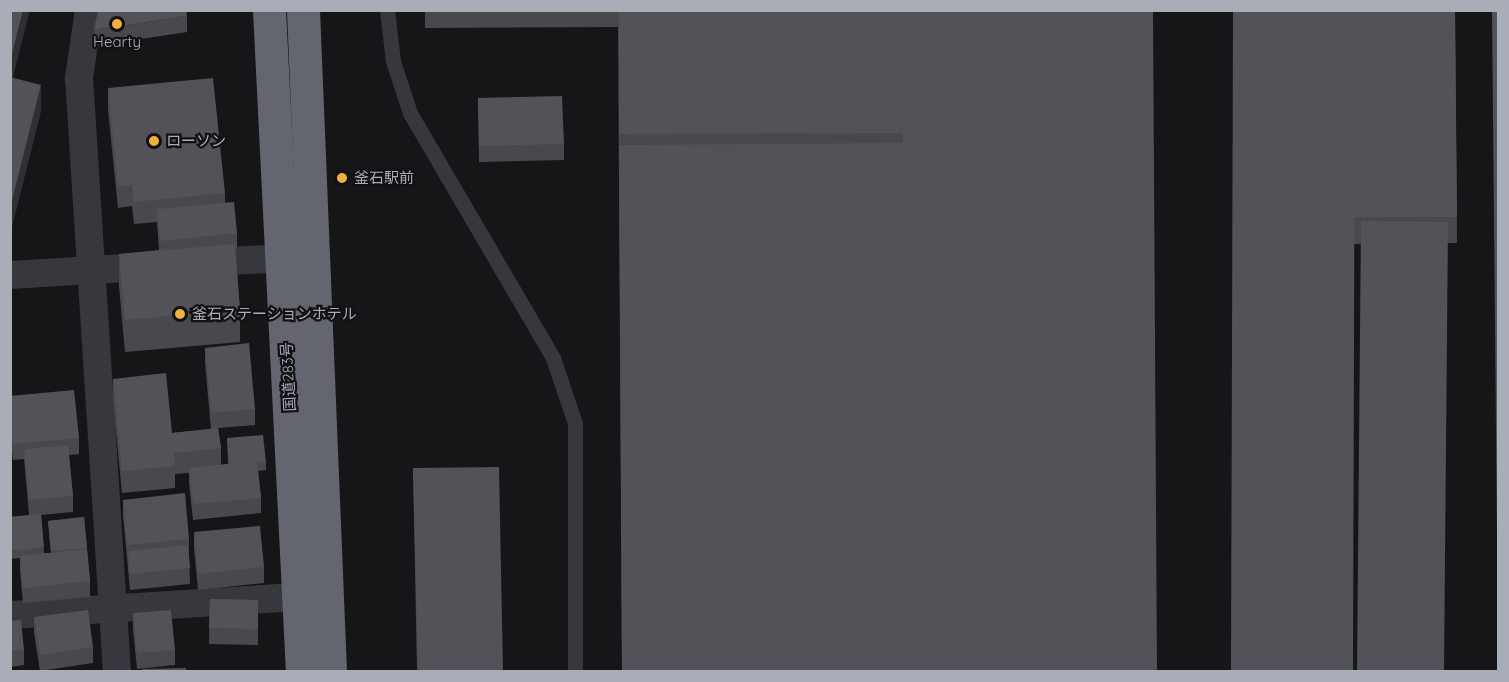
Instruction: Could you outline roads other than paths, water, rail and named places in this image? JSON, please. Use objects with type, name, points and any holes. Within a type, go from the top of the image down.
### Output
[{"type":"highway","name":"国道283号","points":[[269,10],[302,672]]},
{"type":"highway","name":"国道283号","points":[[303,10],[330,672]]},
{"type":"street","points":[[89,10],[79,78],[117,672]]},
{"type":"street","points":[[10,275],[282,258]]},
{"type":"street","points":[[10,615],[299,597]]},
{"type":"lane","points":[[387,10],[393,62],[410,113],[553,358],[575,423],[575,672]]},
{"type":"place","name":"Hearty","points":[[117,24]]},
{"type":"place","name":"ローソン","points":[[154,141]]},
{"type":"place","name":"釜石駅前","points":[[342,178]]},
{"type":"place","name":"釜石ステーションホテル","points":[[180,314]]}]
